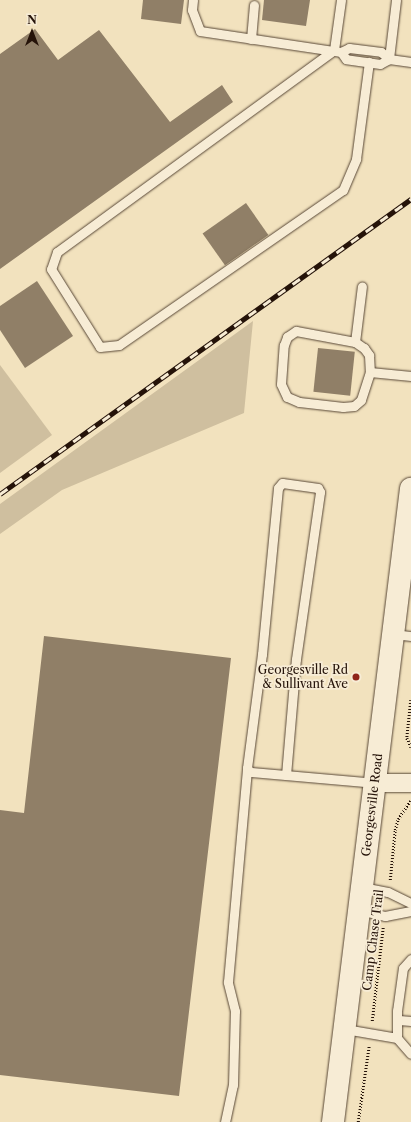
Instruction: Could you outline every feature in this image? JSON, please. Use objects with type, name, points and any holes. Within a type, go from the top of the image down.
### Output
[{"type":"main road","name":"Georgesville Road","points":[[333,1122],[375,783],[402,635],[411,489]]},
{"type":"street","points":[[375,783],[409,783]]},
{"type":"lane","points":[[193,0],[192,10],[200,31],[338,51],[346,59],[380,64],[389,59],[411,62]]},
{"type":"lane","points":[[338,51],[341,0]]},
{"type":"lane","points":[[389,59],[396,0]]},
{"type":"lane","points":[[251,39],[254,5]]},
{"type":"lane","points":[[369,62],[356,159],[343,190],[119,345],[100,347],[50,269],[57,252],[338,51],[349,48],[382,52],[389,59]]},
{"type":"lane","points":[[355,342],[362,286]]},
{"type":"lane","points":[[291,332],[306,332],[355,342],[369,354],[370,372],[366,392],[361,400],[354,406],[343,407],[299,402],[283,392],[284,345],[291,332]]},
{"type":"lane","points":[[370,372],[411,376]]},
{"type":"lane","points":[[225,1122],[233,1085],[235,1011],[228,982],[247,768],[262,654],[278,488],[282,484],[318,488],[320,492],[296,659],[286,775]]},
{"type":"lane","points":[[247,768],[250,772],[375,783]]},
{"type":"lane","points":[[362,887],[388,892],[411,903]]},
{"type":"lane","points":[[359,910],[385,916],[411,911]]},
{"type":"lane","points":[[397,1038],[399,1020],[397,1011],[403,968],[411,959]]},
{"type":"lane","points":[[399,1020],[411,1021]]},
{"type":"lane","points":[[345,1029],[397,1038],[411,1054]]},
{"type":"path","points":[[411,700],[407,738],[411,747]]},
{"type":"path","name":"Camp Chase Trail","points":[[388,892],[395,830],[398,819],[411,802],[404,795],[409,783]]},
{"type":"path","name":"Camp Chase Trail","points":[[358,1122],[371,1033],[385,916]]},
{"type":"shaded area","points":[[253,321],[244,413],[62,490],[0,534],[0,504]]},
{"type":"shaded area","points":[[0,365],[52,435],[0,473]]},
{"type":"building","points":[[143,0],[184,0],[181,24],[141,19]]},
{"type":"building","points":[[264,0],[310,0],[306,26],[262,20]]},
{"type":"building","points":[[35,29],[58,60],[99,30],[170,122],[222,85],[233,102],[0,269],[0,54]]},
{"type":"building","points":[[246,203],[268,235],[225,265],[203,233]]},
{"type":"building","points":[[37,281],[73,336],[25,368],[0,330],[0,306]]},
{"type":"building","points":[[318,348],[355,352],[350,396],[313,392]]},
{"type":"building","points":[[44,636],[231,658],[179,1096],[0,1075],[0,810],[24,813]]},
{"type":"railway","points":[[0,494],[411,199]]},
{"type":"place","name":"Georgesville Rd & Sullivant Ave","points":[[356,677]]}]
